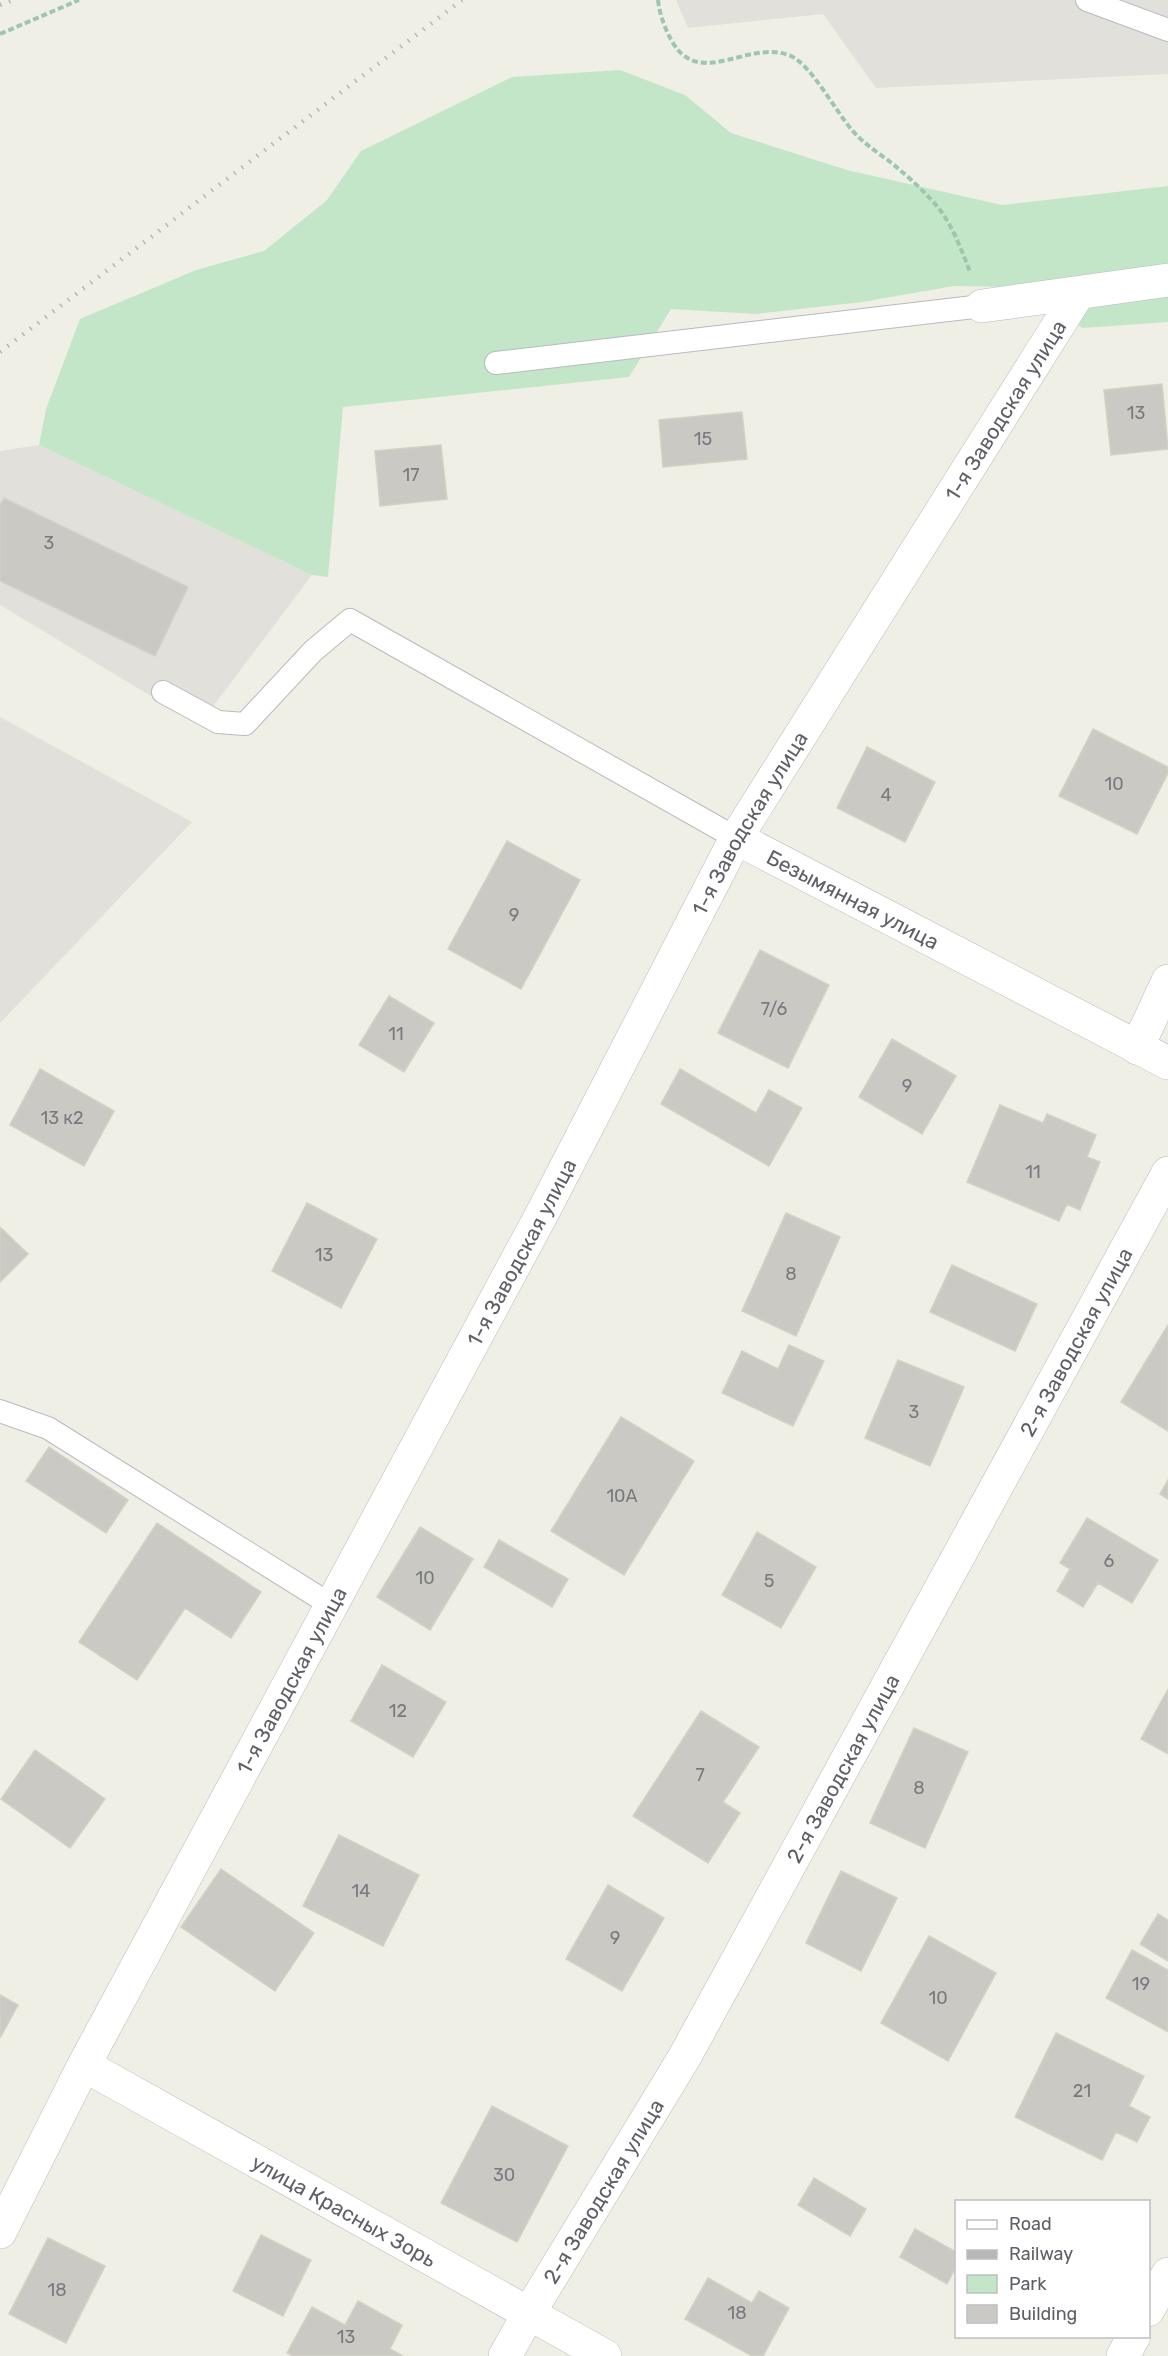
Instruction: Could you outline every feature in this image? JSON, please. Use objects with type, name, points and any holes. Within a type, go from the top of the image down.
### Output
[{"type":"street","points":[[982,306],[1168,280]]},
{"type":"street","name":"1-я Заводская улица","points":[[0,2232],[84,2066],[544,1210],[736,838],[1078,294]]},
{"type":"street","name":"Безымянная улица","points":[[736,838],[1168,1064]]},
{"type":"street","points":[[1137,1048],[1168,981]]},
{"type":"street","name":"2-я Заводская улица","points":[[506,2356],[529,2313],[684,2058],[1168,1173]]},
{"type":"street","name":"улица Красных Зорь","points":[[84,2066],[604,2356]]},
{"type":"street","points":[[1123,2356],[1133,2338]]},
{"type":"lane","points":[[1087,0],[1168,30]]},
{"type":"lane","points":[[496,363],[982,306]]},
{"type":"lane","name":"Безымянная улица","points":[[163,692],[218,722],[245,724],[313,651],[350,620],[736,838]]},
{"type":"lane","points":[[0,1411],[48,1428],[331,1605]]},
{"type":"path","points":[[0,34],[79,0]]},
{"type":"path","points":[[658,0],[668,34],[683,57],[691,62],[704,63],[759,53],[781,54],[797,60],[860,139],[901,170],[938,208],[956,239],[982,306]]},
{"type":"shaded area","points":[[676,0],[1168,0],[1168,74],[876,88],[823,14],[688,28]]},
{"type":"shaded area","points":[[39,445],[312,575],[199,725],[0,605],[0,451]]},
{"type":"shaded area","points":[[0,717],[192,822],[0,1023]]},
{"type":"green space","points":[[620,70],[685,95],[731,133],[847,170],[1002,205],[1168,186],[1168,322],[1083,328],[1016,287],[954,286],[862,302],[756,314],[671,309],[629,377],[343,407],[328,577],[312,575],[39,445],[46,409],[80,319],[196,270],[264,251],[327,200],[361,151],[512,77]]},
{"type":"building","points":[[1162,384],[1168,449],[1111,455],[1104,390]]},
{"type":"building","points":[[742,412],[747,459],[663,467],[659,420]]},
{"type":"building","points":[[441,445],[447,499],[380,506],[375,451]]},
{"type":"building","points":[[4,498],[188,587],[155,656],[0,581],[0,505]]},
{"type":"building","points":[[1093,729],[1168,767],[1168,773],[1137,834],[1059,796]]},
{"type":"building","points":[[867,747],[935,782],[905,842],[837,808]]},
{"type":"building","points":[[507,841],[580,880],[521,989],[448,949]]},
{"type":"building","points":[[760,950],[829,985],[788,1068],[718,1033]]},
{"type":"building","points":[[389,996],[434,1023],[404,1072],[359,1045]]},
{"type":"building","points":[[892,1039],[956,1076],[922,1134],[859,1097]]},
{"type":"building","points":[[40,1069],[114,1111],[84,1166],[10,1125]]},
{"type":"building","points":[[680,1069],[756,1113],[769,1090],[802,1108],[769,1166],[661,1104]]},
{"type":"building","points":[[1000,1105],[1043,1123],[1047,1114],[1096,1135],[1087,1157],[1100,1162],[1080,1210],[1067,1204],[1059,1221],[967,1182]]},
{"type":"building","points":[[307,1203],[377,1239],[341,1308],[272,1271]]},
{"type":"building","points":[[786,1213],[840,1237],[796,1336],[742,1311]]},
{"type":"building","points":[[0,1227],[28,1254],[0,1282]]},
{"type":"building","points":[[952,1265],[1037,1304],[1015,1351],[930,1312]]},
{"type":"building","points":[[1168,1325],[1168,1431],[1121,1402]]},
{"type":"building","points":[[789,1345],[824,1361],[793,1426],[722,1393],[742,1351],[778,1369]]},
{"type":"building","points":[[898,1360],[964,1387],[930,1466],[865,1438]]},
{"type":"building","points":[[621,1417],[694,1461],[624,1575],[551,1531]]},
{"type":"building","points":[[49,1447],[128,1500],[106,1533],[26,1481]]},
{"type":"building","points":[[1168,1480],[1168,1499],[1160,1494]]},
{"type":"building","points":[[1087,1518],[1158,1560],[1132,1603],[1098,1583],[1083,1607],[1057,1591],[1070,1569],[1060,1563]]},
{"type":"building","points":[[157,1523],[261,1592],[231,1638],[185,1608],[137,1680],[79,1642]]},
{"type":"building","points":[[420,1527],[473,1559],[430,1630],[377,1597]]},
{"type":"building","points":[[757,1532],[816,1567],[781,1628],[722,1595]]},
{"type":"building","points":[[499,1540],[568,1579],[552,1607],[484,1567]]},
{"type":"building","points":[[382,1665],[446,1702],[413,1757],[351,1721]]},
{"type":"building","points":[[1168,1689],[1168,1754],[1141,1739]]},
{"type":"building","points":[[701,1711],[759,1747],[723,1802],[740,1813],[708,1863],[633,1816]]},
{"type":"building","points":[[914,1728],[968,1752],[925,1848],[870,1823]]},
{"type":"building","points":[[35,1750],[105,1799],[70,1848],[1,1799]]},
{"type":"building","points":[[339,1835],[419,1875],[383,1946],[303,1906]]},
{"type":"building","points":[[221,1869],[314,1933],[275,1991],[181,1927]]},
{"type":"building","points":[[841,1871],[897,1898],[861,1971],[806,1943]]},
{"type":"building","points":[[608,1885],[664,1918],[622,1991],[566,1959]]},
{"type":"building","points":[[1158,1914],[1168,1920],[1168,1961],[1140,1944]]},
{"type":"building","points":[[929,1936],[996,1973],[948,2061],[881,2023]]},
{"type":"building","points":[[1132,1950],[1168,1970],[1168,2032],[1106,1998]]},
{"type":"building","points":[[0,1995],[18,2005],[0,2038]]},
{"type":"building","points":[[1056,2033],[1144,2076],[1129,2106],[1150,2117],[1137,2142],[1116,2132],[1102,2160],[1015,2117]]},
{"type":"building","points":[[492,2106],[568,2146],[517,2242],[441,2203]]},
{"type":"building","points":[[814,2178],[866,2209],[850,2236],[798,2205]]},
{"type":"building","points":[[915,2229],[955,2251],[955,2269],[947,2284],[900,2257]]},
{"type":"building","points":[[261,2235],[311,2260],[283,2316],[233,2291]]},
{"type":"building","points":[[48,2238],[105,2266],[66,2343],[9,2314]]},
{"type":"building","points":[[708,2278],[752,2303],[759,2291],[789,2308],[763,2356],[752,2356],[685,2319]]},
{"type":"building","points":[[358,2301],[402,2325],[390,2349],[403,2356],[293,2356],[287,2353],[312,2307],[345,2325]]},
{"type":"railway","points":[[0,5],[13,0]]},
{"type":"railway","points":[[0,352],[462,0]]}]
